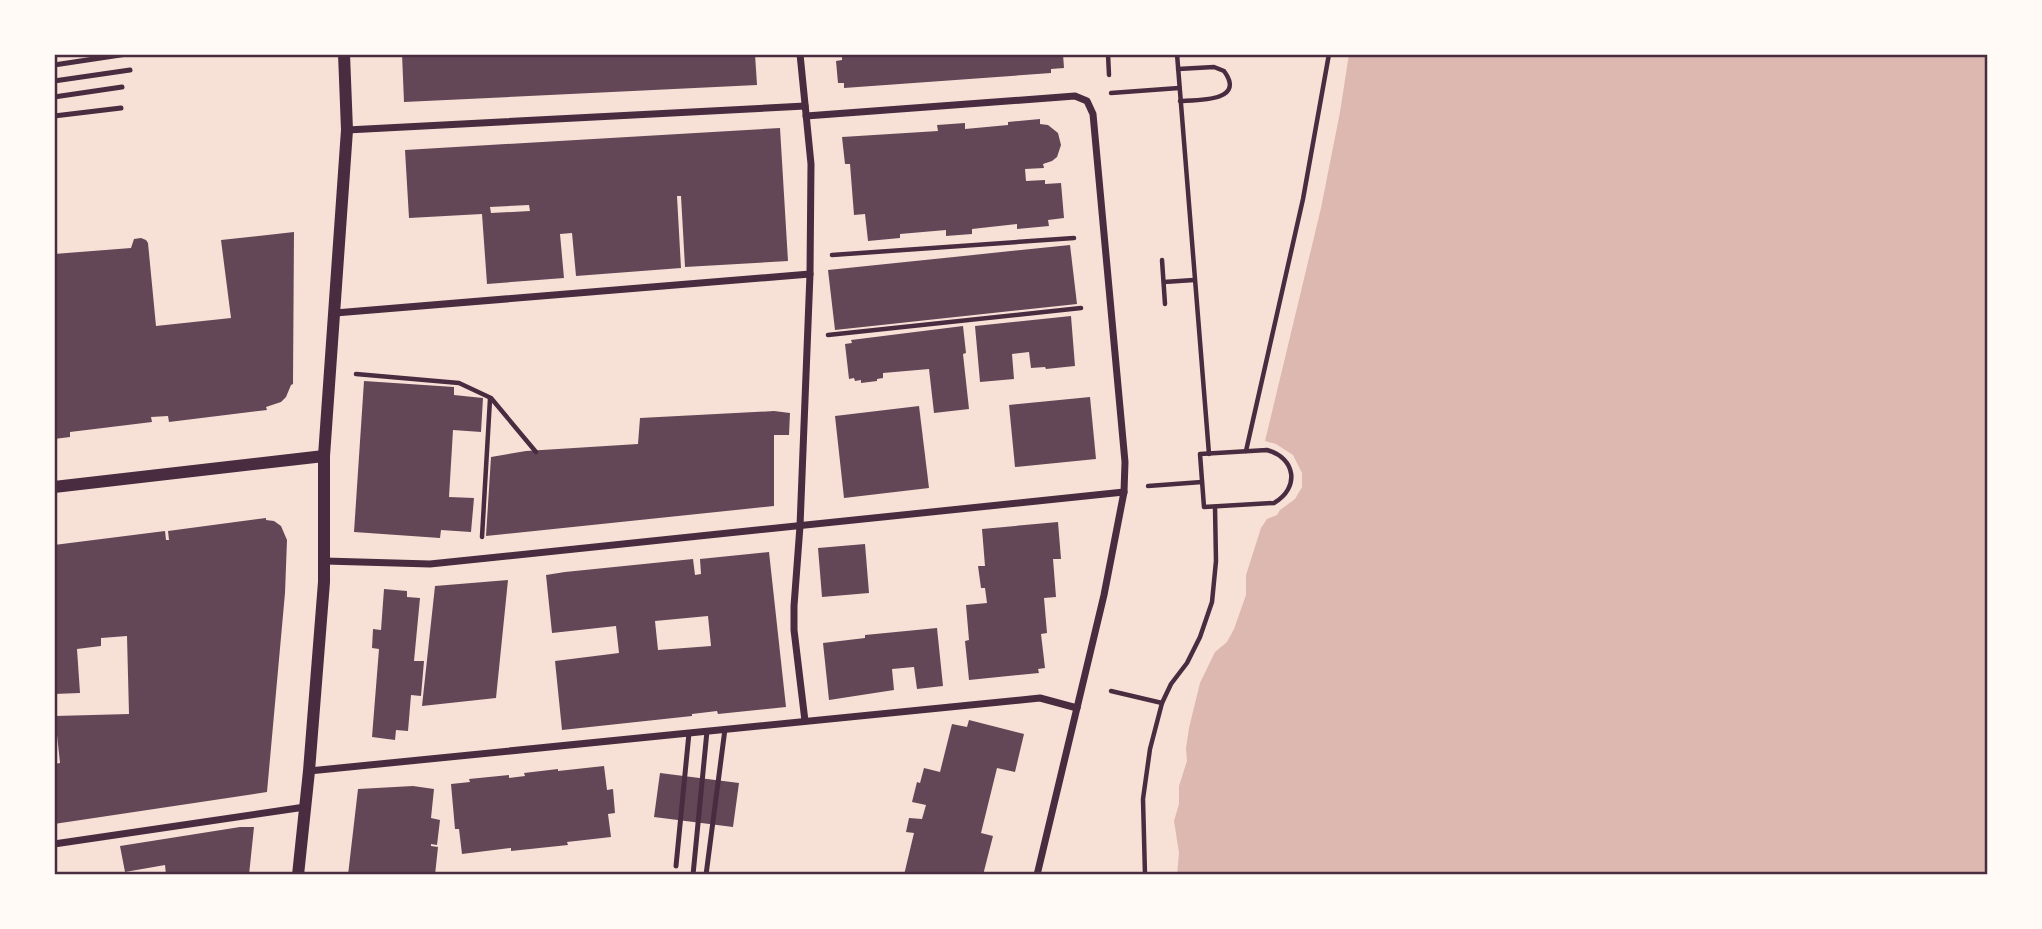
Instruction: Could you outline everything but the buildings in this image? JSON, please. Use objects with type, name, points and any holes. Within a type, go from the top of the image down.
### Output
[{"type":"street","points":[[298,875],[325,561],[324,456],[347,130],[344,54]]},
{"type":"street","points":[[800,54],[811,164],[810,274],[794,618],[805,721]]},
{"type":"street","points":[[806,116],[1075,96],[1087,101],[1093,114],[1125,461],[1124,492],[1104,595],[1037,875]]},
{"type":"street","points":[[347,130],[805,106]]},
{"type":"street","points":[[335,313],[810,274]]},
{"type":"street","points":[[54,487],[324,456]]},
{"type":"street","points":[[325,561],[430,564],[1124,492]]},
{"type":"street","points":[[309,771],[1040,698],[1077,708]]},
{"type":"street","points":[[54,844],[305,807]]},
{"type":"lane","points":[[54,65],[127,54]]},
{"type":"lane","points":[[54,81],[130,70]]},
{"type":"lane","points":[[54,97],[122,87]]},
{"type":"lane","points":[[54,116],[121,108]]},
{"type":"lane","points":[[706,875],[725,729]]},
{"type":"lane","points":[[693,875],[707,731]]},
{"type":"lane","points":[[676,866],[689,733]]},
{"type":"path","points":[[1108,54],[1109,75]]},
{"type":"path","points":[[1177,54],[1209,454]]},
{"type":"path","points":[[1246,451],[1303,199],[1329,54]]},
{"type":"path","points":[[1178,69],[1214,67],[1224,71],[1228,81],[1227,92],[1219,98],[1180,101]]},
{"type":"path","points":[[1111,93],[1179,89]]},
{"type":"path","points":[[824,254],[849,255],[1074,238]]},
{"type":"path","points":[[1162,260],[1165,304]]},
{"type":"path","points":[[1164,282],[1194,280]]},
{"type":"path","points":[[827,335],[1081,308]]},
{"type":"path","points":[[356,374],[459,383],[491,398],[536,452]]},
{"type":"path","points":[[481,540],[491,398]]},
{"type":"path","points":[[1267,450],[1276,453],[1283,458],[1292,474],[1288,491],[1274,503],[1204,507],[1200,454],[1209,454],[1267,450]]},
{"type":"path","points":[[1148,486],[1202,482]]},
{"type":"path","points":[[1145,875],[1143,827],[1146,774],[1162,703],[1200,637],[1212,601],[1216,561],[1215,507]]},
{"type":"path","points":[[1111,691],[1162,703]]},
{"type":"shaded area","points":[[1349,54],[1988,54],[1988,875],[1177,875],[1179,853],[1174,821],[1179,804],[1179,786],[1187,761],[1189,728],[1200,683],[1215,652],[1227,642],[1234,629],[1246,595],[1246,575],[1261,528],[1267,519],[1277,515],[1295,499],[1302,487],[1302,473],[1293,455],[1276,444],[1265,441],[1321,208]]}]
